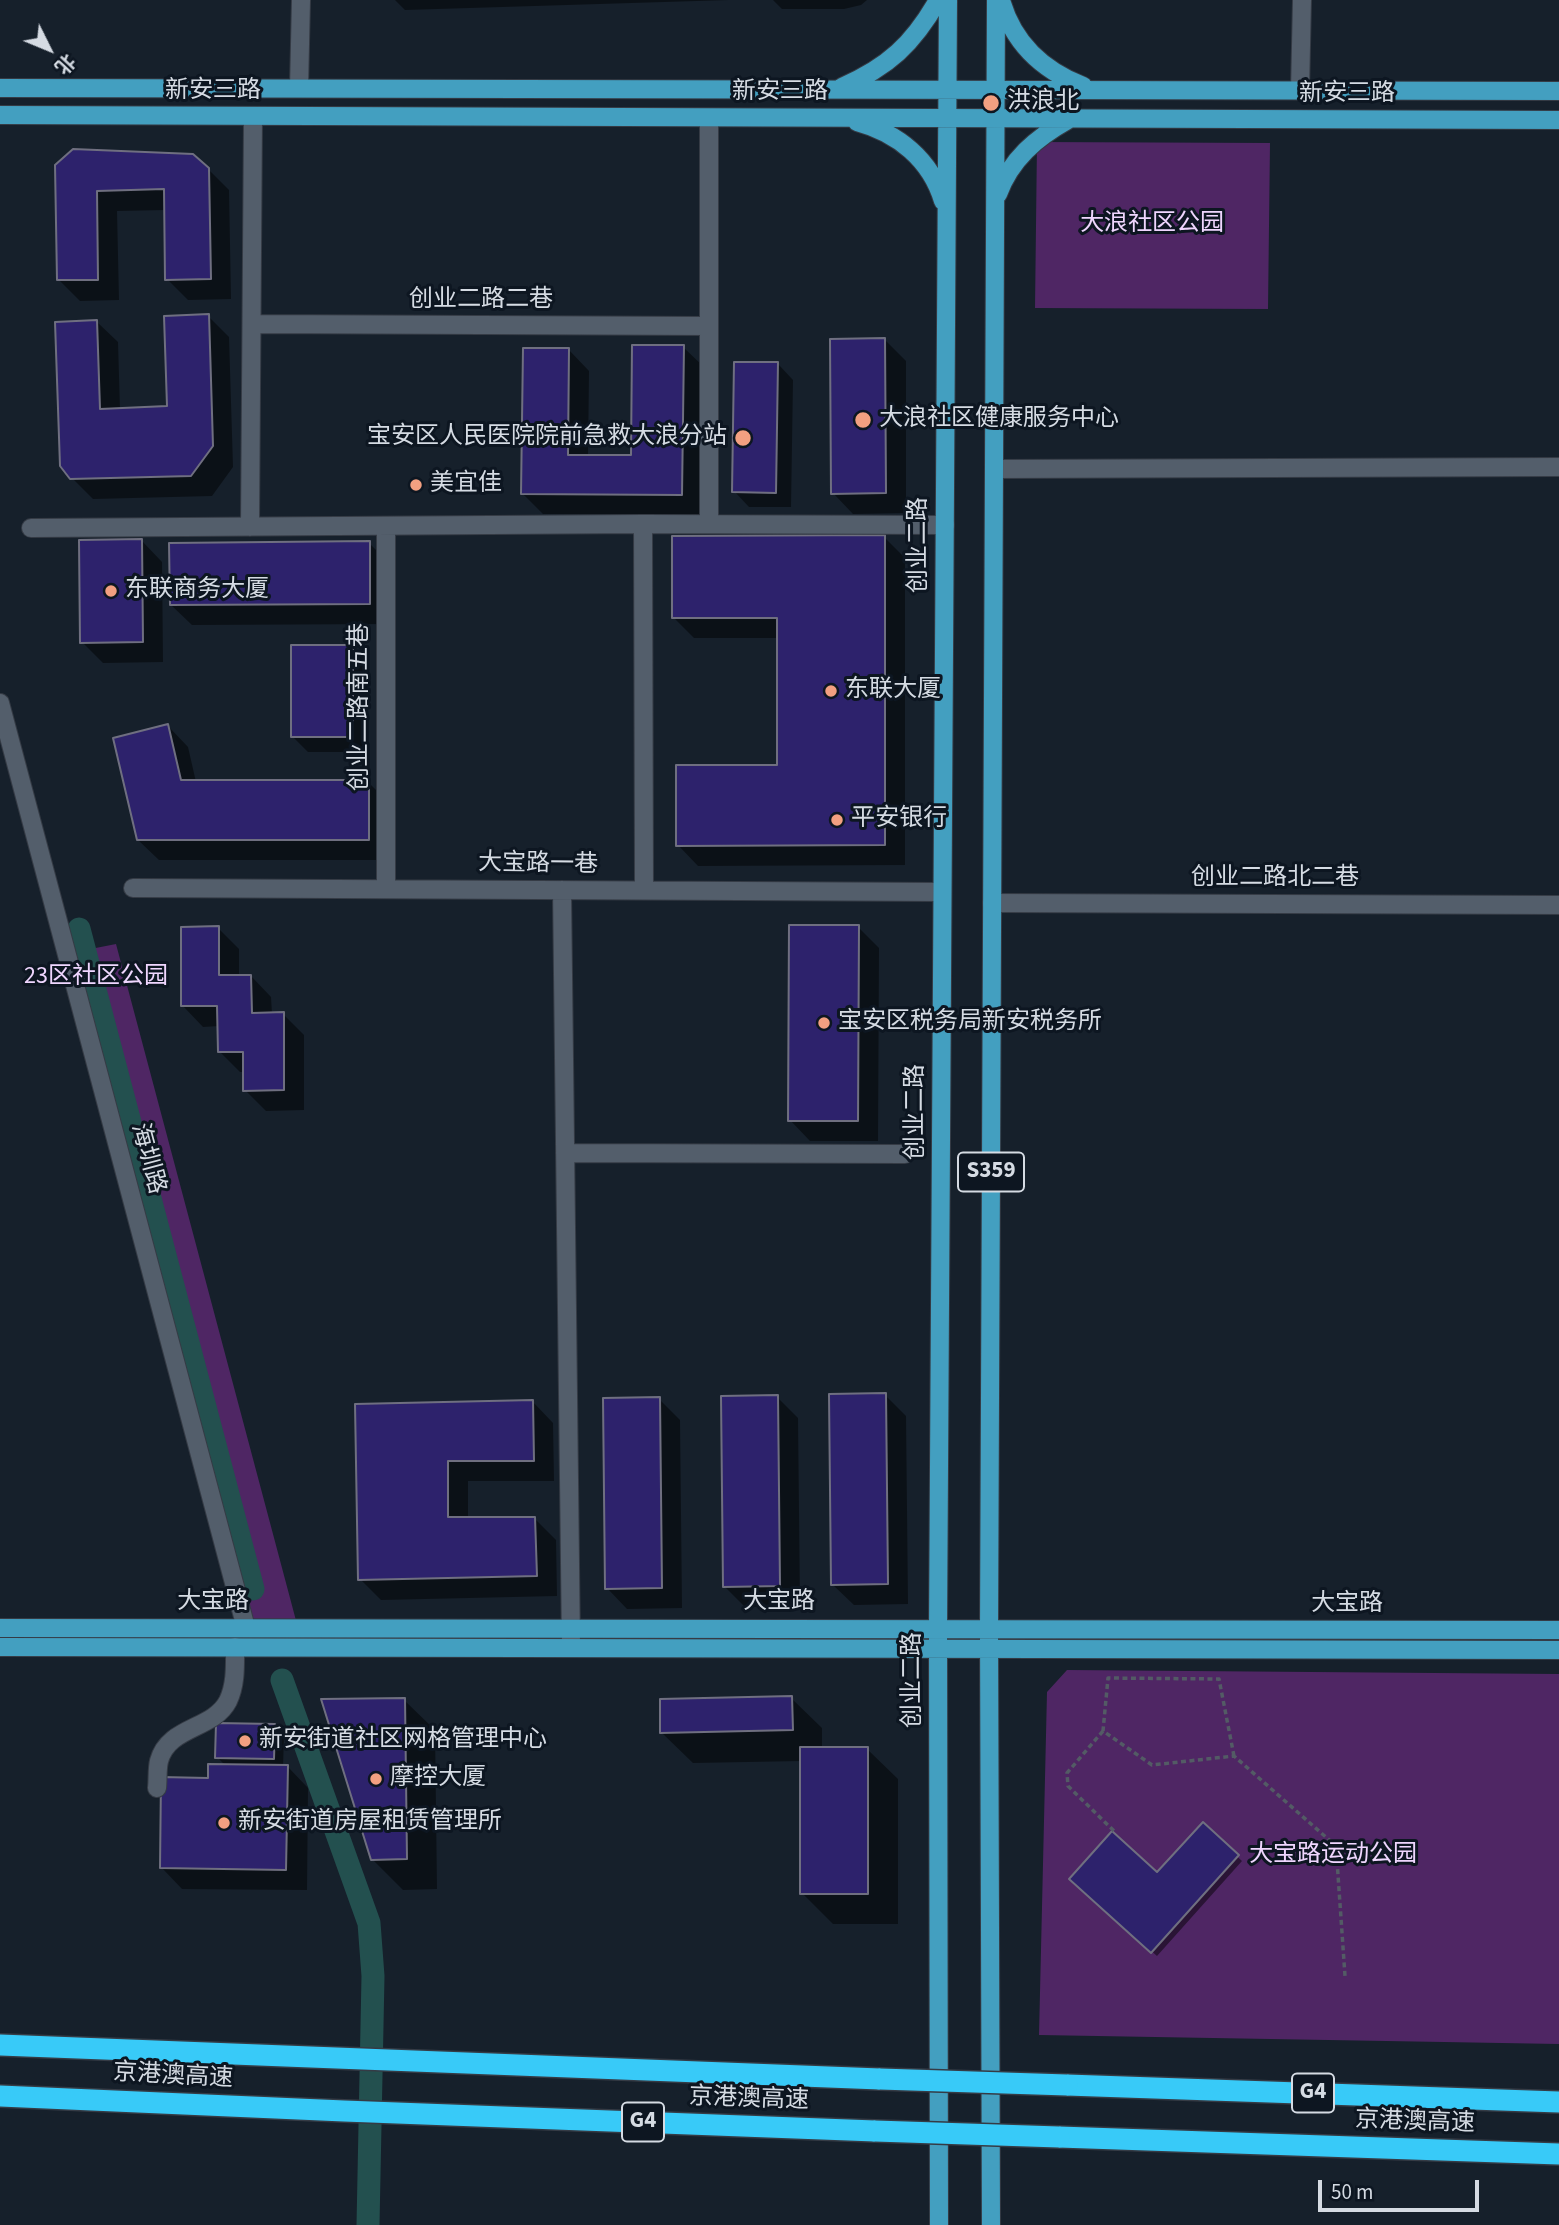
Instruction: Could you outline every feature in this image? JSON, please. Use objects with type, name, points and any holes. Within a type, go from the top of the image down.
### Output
[{"type":"highway","name":"京港澳高速","points":[[0,2045],[1559,2102]]},
{"type":"highway","name":"京港澳高速","points":[[0,2096],[411,2114],[1559,2154]]},
{"type":"main road","points":[[835,90],[869,75],[903,50],[928,18],[938,0]]},
{"type":"main road","name":"创业二路","points":[[939,2225],[938,1628],[948,0]]},
{"type":"main road","name":"S359","points":[[991,2225],[989,1628],[996,0]]},
{"type":"main road","points":[[1002,0],[1012,30],[1027,51],[1062,78],[1093,90]]},
{"type":"main road","name":"新安三路","points":[[0,88],[1559,92]]},
{"type":"main road","name":"新安三路","points":[[0,115],[1559,120]]},
{"type":"main road","points":[[841,118],[873,127],[912,150],[928,168],[939,188],[946,211]]},
{"type":"main road","points":[[995,204],[1003,181],[1016,160],[1032,143],[1071,119]]},
{"type":"main road","name":"大宝路","points":[[0,1628],[1559,1630]]},
{"type":"main road","name":"大宝路","points":[[0,1647],[1559,1650]]},
{"type":"street","points":[[299,88],[301,0]]},
{"type":"street","points":[[1300,91],[1302,0]]},
{"type":"street","points":[[250,527],[253,116]]},
{"type":"street","points":[[709,118],[709,524]]},
{"type":"street","name":"创业二路二巷","points":[[253,324],[709,326]]},
{"type":"street","points":[[994,469],[1559,467]]},
{"type":"street","points":[[32,528],[643,524],[945,526]]},
{"type":"street","points":[[643,524],[644,890]]},
{"type":"street","name":"创业二路南五巷","points":[[386,526],[386,888]]},
{"type":"street","name":"海圳路","points":[[0,703],[246,1628]]},
{"type":"street","name":"大宝路一巷","points":[[133,888],[942,892]]},
{"type":"street","points":[[562,890],[571,1647]]},
{"type":"street","name":"创业二路北二巷","points":[[992,903],[1559,905]]},
{"type":"street","points":[[565,1153],[905,1154]]},
{"type":"street","points":[[157,1788],[159,1761],[164,1748],[173,1738],[218,1714],[227,1703],[235,1682],[235,1647]]},
{"type":"path","points":[[1115,1832],[1068,1786],[1067,1773],[1103,1731],[1108,1678],[1219,1679],[1234,1756],[1336,1846],[1345,1976]]},
{"type":"path","points":[[1103,1731],[1152,1765],[1234,1756]]},
{"type":"green space","name":"大浪社区公园","points":[[1037,142],[1270,143],[1268,309],[1035,308]]},
{"type":"green space","name":"23区社区公园","points":[[116,944],[298,1628],[246,1628],[60,955]]},
{"type":"green space","name":"大宝路运动公园","points":[[1067,1670],[1559,1674],[1559,2044],[1039,2035],[1047,1692]]},
{"type":"building","points":[[73,149],[193,154],[209,168],[211,279],[165,280],[164,189],[97,191],[98,280],[57,280],[55,165]]},
{"type":"building","points":[[209,314],[213,446],[191,476],[70,479],[60,466],[55,322],[97,320],[100,409],[167,406],[164,316]]},
{"type":"building","points":[[885,338],[886,493],[831,494],[830,339]]},
{"type":"building","points":[[632,345],[684,345],[682,495],[521,494],[523,348],[569,348],[568,455],[631,455]]},
{"type":"building","points":[[734,362],[778,362],[776,493],[732,492]]},
{"type":"building","name":"东联大厦","points":[[885,535],[885,845],[676,846],[676,765],[777,765],[777,618],[672,618],[672,536]]},
{"type":"building","name":"东联商务大厦","points":[[142,539],[143,642],[80,643],[79,540]]},
{"type":"building","points":[[370,541],[370,604],[170,605],[169,543]]},
{"type":"building","points":[[291,645],[353,645],[353,737],[291,737]]},
{"type":"building","points":[[168,724],[181,780],[369,780],[369,840],[137,840],[113,738]]},
{"type":"building","name":"宝安区税务局新安税务所","points":[[789,925],[859,925],[858,1121],[788,1121]]},
{"type":"building","points":[[219,926],[219,975],[251,975],[252,1013],[284,1012],[284,1090],[243,1091],[243,1052],[218,1052],[217,1006],[181,1006],[181,927]]},
{"type":"building","points":[[886,1393],[888,1584],[831,1585],[829,1394]]},
{"type":"building","points":[[778,1395],[780,1586],[723,1587],[721,1396]]},
{"type":"building","points":[[660,1397],[662,1588],[605,1589],[603,1398]]},
{"type":"building","points":[[533,1400],[534,1461],[448,1461],[448,1517],[535,1517],[537,1576],[358,1580],[355,1404]]},
{"type":"building","points":[[792,1696],[793,1730],[660,1733],[660,1699]]},
{"type":"building","name":"摩控大厦","points":[[405,1698],[407,1859],[371,1860],[321,1699]]},
{"type":"building","name":"新安街道社区网格管理中心","points":[[216,1723],[275,1724],[274,1759],[215,1758]]},
{"type":"building","points":[[800,1747],[868,1747],[868,1894],[800,1894]]},
{"type":"building","name":"新安街道房屋租赁管理所","points":[[208,1764],[288,1765],[286,1870],[160,1868],[161,1777],[208,1778]]},
{"type":"building","points":[[1203,1822],[1239,1855],[1151,1953],[1069,1879],[1112,1831],[1157,1872]]},
{"type":"waterway","points":[[79,929],[253,1589]]},
{"type":"waterway","points":[[282,1680],[369,1923],[373,1976],[368,2225]]},
{"type":"place","name":"洪浪北","points":[[991,103]]},
{"type":"place","name":"大浪社区健康服务中心","points":[[863,420]]},
{"type":"place","name":"宝安区人民医院院前急救大浪分站","points":[[743,438]]},
{"type":"place","name":"美宜佳","points":[[416,485]]},
{"type":"place","name":"东联商务大厦","points":[[111,591]]},
{"type":"place","name":"东联大厦","points":[[831,691]]},
{"type":"place","name":"平安银行","points":[[837,820]]},
{"type":"place","name":"宝安区税务局新安税务所","points":[[824,1023]]},
{"type":"place","name":"新安街道社区网格管理中心","points":[[245,1741]]},
{"type":"place","name":"摩控大厦","points":[[376,1779]]},
{"type":"place","name":"新安街道房屋租赁管理所","points":[[224,1823]]}]
